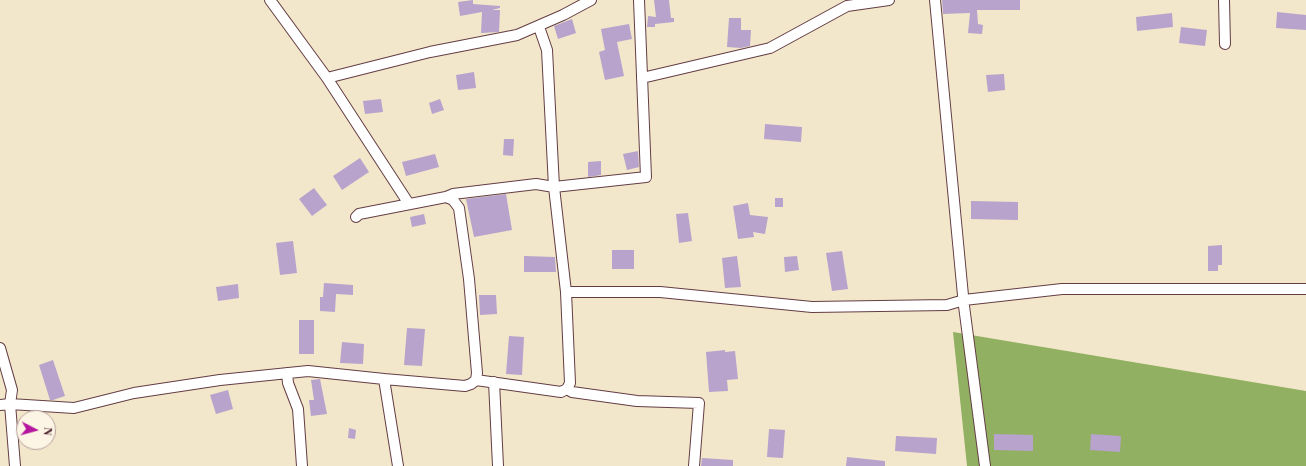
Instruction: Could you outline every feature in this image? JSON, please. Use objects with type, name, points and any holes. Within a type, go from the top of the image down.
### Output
[{"type":"street","points":[[270,0],[327,78],[409,204]]},
{"type":"street","points":[[327,78],[430,52],[517,35],[539,27],[591,0]]},
{"type":"street","points":[[356,217],[359,214],[446,197],[453,194],[536,184],[554,187],[646,177],[639,0]]},
{"type":"street","points":[[642,78],[770,48],[847,6],[889,0]]},
{"type":"street","points":[[935,0],[964,300],[985,466]]},
{"type":"street","points":[[1224,0],[1225,44]]},
{"type":"street","points":[[476,380],[561,392],[567,389],[570,383],[566,292],[554,187],[547,50],[539,27]]},
{"type":"street","points":[[5,405],[74,408],[134,393],[220,380],[308,372],[465,386],[471,384],[476,380],[477,374],[469,279],[459,208],[454,200],[446,197]]},
{"type":"street","points":[[566,292],[660,292],[812,307],[947,305],[964,300],[1062,290],[1306,288]]},
{"type":"street","points":[[0,348],[12,390],[5,405],[15,466]]},
{"type":"street","points":[[287,373],[288,383],[298,409],[302,466]]},
{"type":"street","points":[[384,379],[398,466]]},
{"type":"street","points":[[494,382],[498,466]]},
{"type":"street","points":[[567,389],[572,392],[637,401],[699,403],[694,466]]},
{"type":"green space","points":[[953,332],[1306,391],[1306,466],[967,466]]},
{"type":"building","points":[[473,0],[473,4],[500,6],[500,8],[492,10],[500,10],[499,32],[481,33],[482,12],[460,16],[458,2]]},
{"type":"building","points":[[654,0],[669,0],[671,18],[674,18],[674,22],[655,24],[655,27],[647,27],[648,16],[656,17]]},
{"type":"building","points":[[942,0],[1020,0],[1020,10],[977,10],[978,24],[983,25],[982,34],[968,33],[970,13],[943,14]]},
{"type":"building","points":[[1277,12],[1306,15],[1306,30],[1276,28]]},
{"type":"building","points":[[1172,13],[1173,27],[1137,31],[1136,17]]},
{"type":"building","points":[[729,18],[741,18],[741,30],[751,30],[750,46],[741,48],[727,47]]},
{"type":"building","points":[[572,19],[576,33],[558,39],[554,26]]},
{"type":"building","points":[[629,24],[632,39],[617,42],[624,76],[605,80],[599,52],[605,50],[601,29]]},
{"type":"building","points":[[1181,27],[1207,30],[1205,46],[1179,43]]},
{"type":"building","points":[[474,72],[476,88],[458,90],[456,75]]},
{"type":"building","points":[[1004,74],[1005,90],[988,92],[986,75]]},
{"type":"building","points":[[381,99],[383,112],[365,114],[363,101]]},
{"type":"building","points":[[440,99],[444,110],[432,114],[429,103]]},
{"type":"building","points":[[765,124],[802,127],[801,142],[764,139]]},
{"type":"building","points":[[504,139],[514,139],[513,156],[503,155]]},
{"type":"building","points":[[638,151],[639,167],[627,170],[623,154]]},
{"type":"building","points":[[435,154],[439,167],[406,176],[402,162]]},
{"type":"building","points":[[360,158],[369,172],[342,190],[333,176]]},
{"type":"building","points":[[601,161],[601,175],[588,177],[588,162]]},
{"type":"building","points":[[314,188],[327,205],[312,216],[299,199]]},
{"type":"building","points":[[506,194],[512,230],[474,237],[466,199]]},
{"type":"building","points":[[775,198],[783,198],[783,207],[775,207]]},
{"type":"building","points":[[971,201],[1018,202],[1018,220],[971,219]]},
{"type":"building","points":[[748,203],[750,215],[768,217],[765,234],[753,232],[754,237],[738,239],[733,206]]},
{"type":"building","points":[[688,213],[692,241],[679,243],[676,214]]},
{"type":"building","points":[[424,214],[426,224],[412,227],[410,217]]},
{"type":"building","points":[[293,241],[297,273],[280,275],[276,243]]},
{"type":"building","points":[[1222,245],[1222,265],[1218,265],[1218,271],[1208,271],[1208,246]]},
{"type":"building","points":[[612,250],[634,250],[634,269],[612,269]]},
{"type":"building","points":[[842,251],[848,289],[832,291],[826,253]]},
{"type":"building","points":[[524,256],[555,257],[556,272],[524,272]]},
{"type":"building","points":[[737,256],[741,287],[725,288],[722,258]]},
{"type":"building","points":[[797,256],[799,270],[785,272],[784,257]]},
{"type":"building","points":[[324,283],[353,285],[353,295],[336,294],[335,312],[320,311],[320,297],[323,297]]},
{"type":"building","points":[[238,284],[239,298],[218,301],[216,287]]},
{"type":"building","points":[[479,295],[496,295],[497,314],[480,315]]},
{"type":"building","points":[[299,320],[314,320],[314,354],[299,354]]},
{"type":"building","points":[[407,328],[425,329],[422,366],[404,365]]},
{"type":"building","points":[[509,336],[524,337],[522,375],[506,374]]},
{"type":"building","points":[[342,342],[364,344],[363,364],[340,363]]},
{"type":"building","points":[[725,350],[725,352],[735,351],[738,379],[727,380],[728,391],[709,392],[706,352]]},
{"type":"building","points":[[53,360],[65,396],[50,400],[39,365]]},
{"type":"building","points":[[320,379],[327,414],[311,416],[309,400],[314,400],[311,380]]},
{"type":"building","points":[[228,390],[233,409],[216,414],[210,395]]},
{"type":"building","points":[[349,428],[356,430],[355,439],[348,438]]},
{"type":"building","points":[[769,429],[785,430],[783,458],[767,457]]},
{"type":"building","points":[[994,434],[1033,435],[1033,451],[994,450]]},
{"type":"building","points":[[1091,434],[1121,436],[1120,452],[1090,450]]},
{"type":"building","points":[[896,436],[937,438],[936,454],[895,451]]},
{"type":"building","points":[[847,457],[885,461],[885,466],[846,466]]},
{"type":"building","points":[[702,458],[733,460],[733,466],[701,466]]}]
